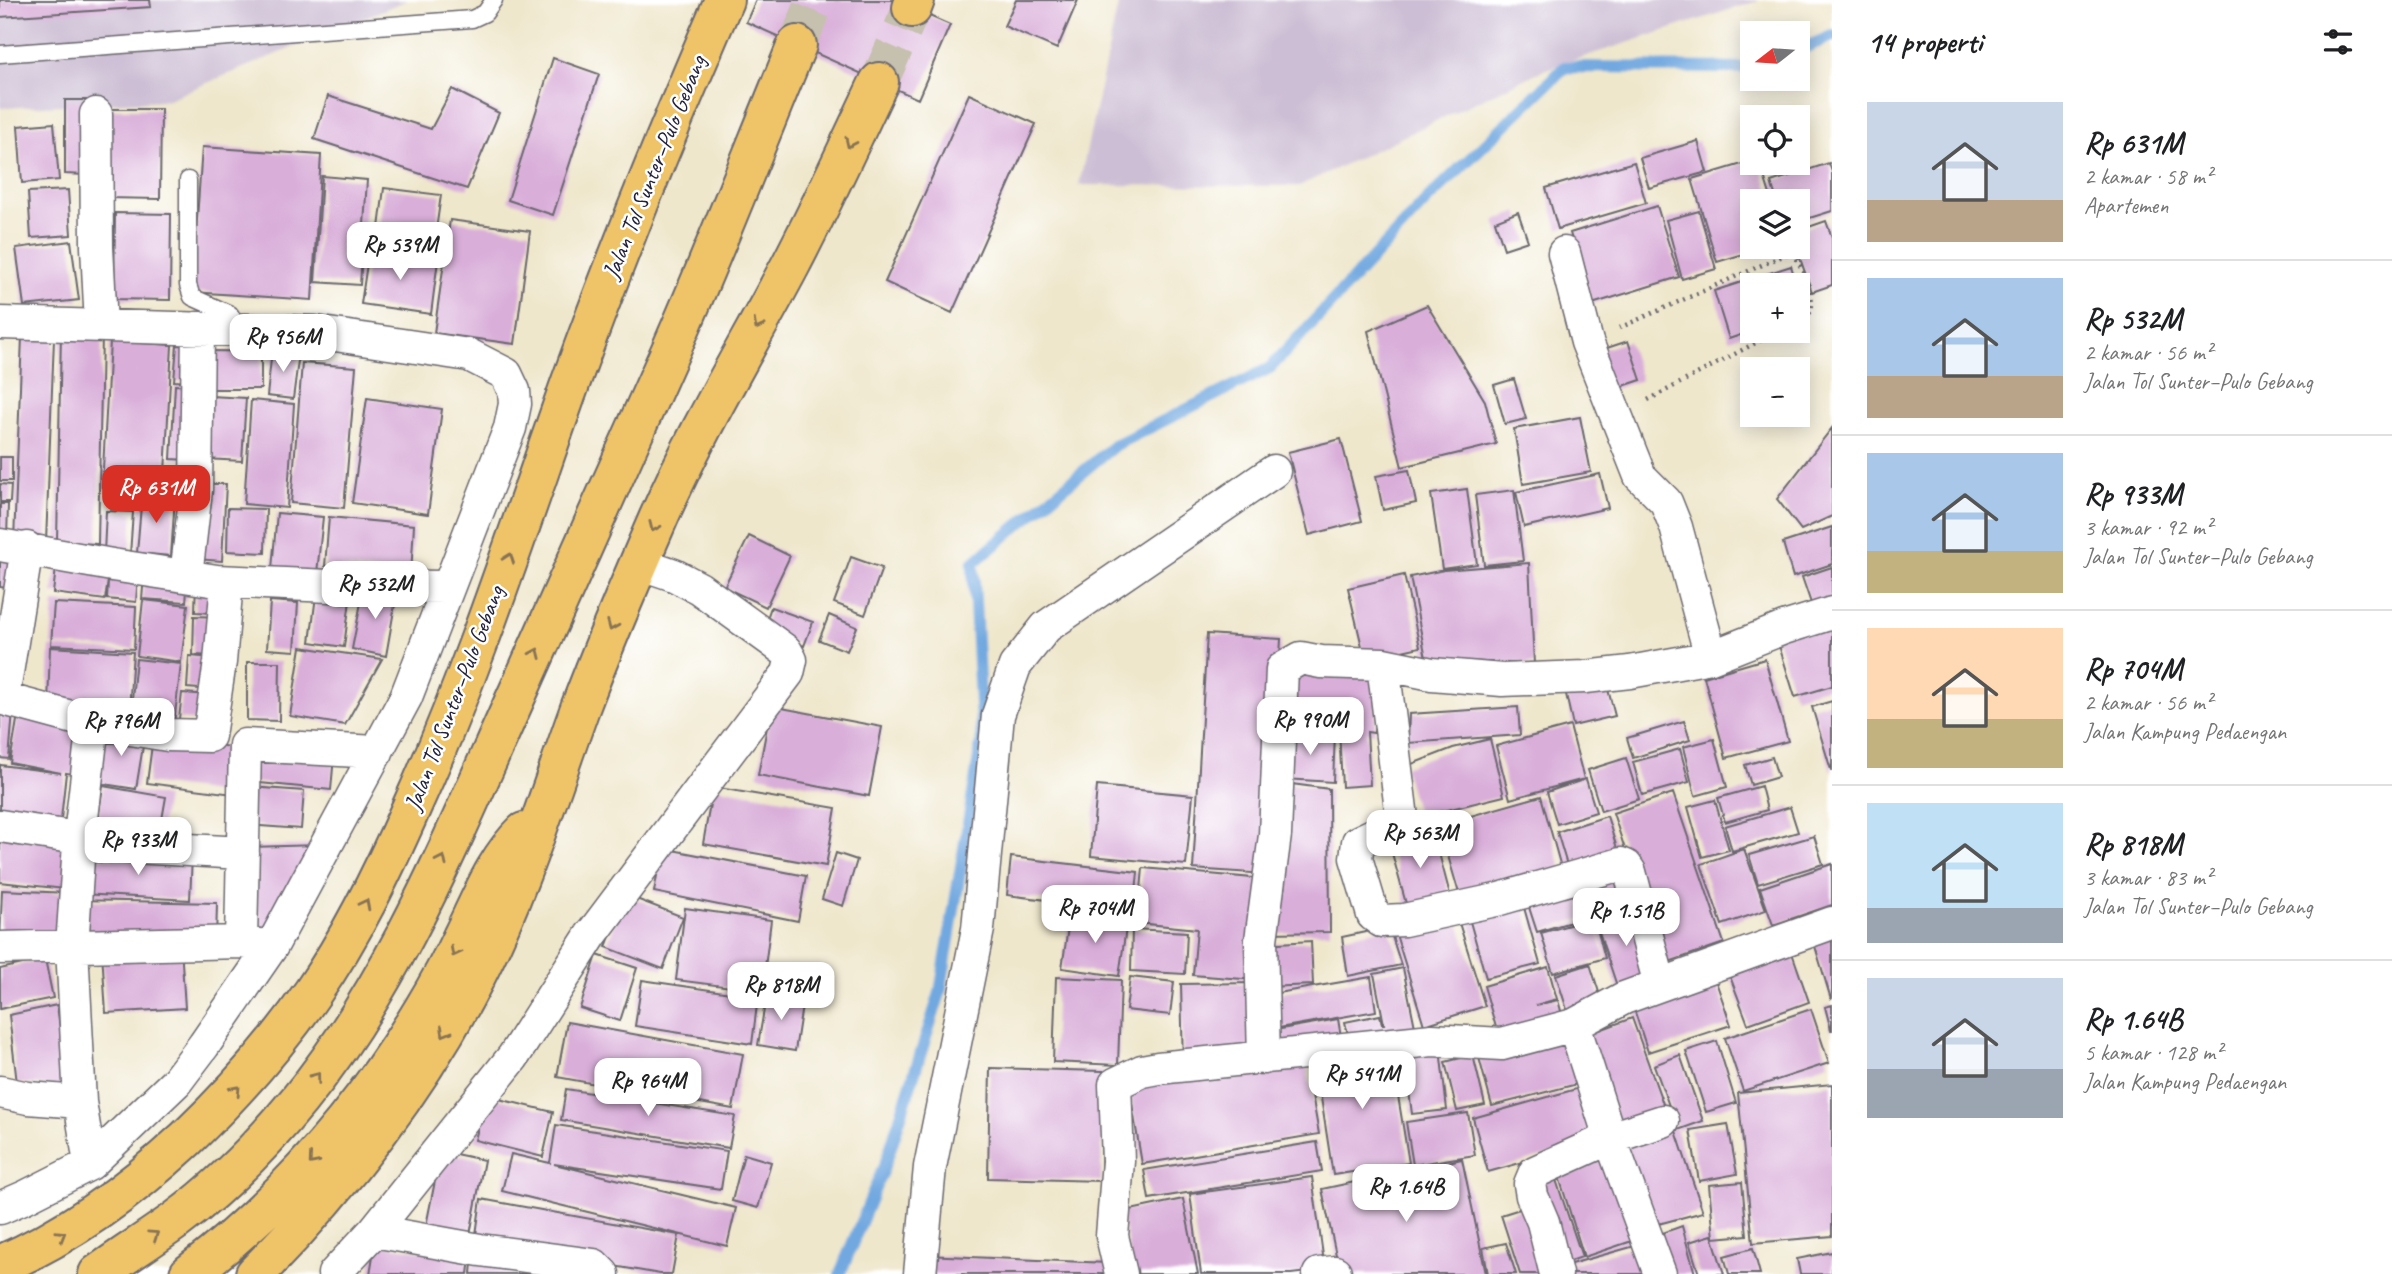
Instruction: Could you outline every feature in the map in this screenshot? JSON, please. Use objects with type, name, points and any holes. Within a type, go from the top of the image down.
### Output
[{"type":"highway","name":"Jalan Tol Sunter–Pulo Gebang","points":[[0,1265],[55,1238],[110,1203],[138,1182],[200,1126],[237,1090],[287,1028],[356,922],[404,826],[446,727],[616,259],[724,0]]},
{"type":"highway","points":[[98,1274],[177,1219],[222,1181],[267,1136],[299,1100],[332,1055],[362,1011],[395,954],[439,867],[672,349],[797,45]]},
{"type":"highway","points":[[255,1274],[297,1232],[345,1177],[420,1073],[456,1012],[492,943],[544,815],[580,709],[639,563],[684,465],[815,219],[879,82]]},
{"type":"highway","points":[[189,1274],[232,1239],[300,1176],[341,1125],[424,1009],[500,862],[521,835],[544,815]]},
{"type":"street","points":[[96,114],[97,247],[102,326]]},
{"type":"street","points":[[1564,253],[1587,342],[1640,476],[1666,502],[1676,527],[1712,657]]},
{"type":"street","points":[[0,323],[315,332],[469,355],[506,374],[514,391],[515,404],[510,428],[447,587],[420,668],[390,730],[272,946],[176,1082],[90,1164],[0,1208]]},
{"type":"street","points":[[186,576],[196,490],[198,328]]},
{"type":"street","points":[[920,1274],[930,1167],[978,929],[998,715],[1015,666],[1046,627],[1274,471]]},
{"type":"street","points":[[227,582],[220,662],[209,736],[168,735],[93,723],[1,698],[13,547],[227,582],[447,587]]},
{"type":"street","points":[[334,1274],[374,1231],[513,1056],[591,935],[788,673],[791,660],[786,651],[699,588],[674,575],[639,563]]},
{"type":"street","points":[[1264,1058],[1261,940],[1275,835],[1282,669],[1301,658],[1321,662],[1383,664],[1432,674],[1502,680],[1630,672],[1712,657],[1784,628],[1832,613]]},
{"type":"street","points":[[1383,664],[1402,818],[1396,824],[1358,842],[1356,858],[1373,915],[1381,921],[1404,920],[1510,896],[1621,864],[1626,866],[1629,872],[1660,985]]},
{"type":"street","points":[[90,1164],[80,1102],[72,947],[79,844],[93,723]]},
{"type":"street","points":[[240,942],[245,745],[377,752]]},
{"type":"street","points":[[0,826],[71,837],[79,844],[243,853]]},
{"type":"street","points":[[1121,1274],[1112,1236],[1118,1161],[1115,1084],[1142,1071],[1158,1068],[1432,1041],[1502,1044],[1574,1025],[1624,998],[1832,923]]},
{"type":"street","points":[[0,948],[240,942],[272,946]]},
{"type":"street","points":[[1574,1025],[1610,1138],[1660,1274]]},
{"type":"street","points":[[0,1092],[29,1098],[80,1102]]},
{"type":"street","points":[[1556,1274],[1532,1196],[1531,1179],[1539,1169],[1610,1138],[1663,1121]]},
{"type":"street","points":[[374,1231],[480,1250],[594,1265],[603,1274]]},
{"type":"lane","points":[[0,54],[472,19],[485,13],[494,0]]},
{"type":"lane","points":[[188,180],[188,285],[192,297],[230,314],[239,329]]},
{"type":"path","points":[[1744,273],[1787,254],[1794,254],[1803,273]]},
{"type":"path","points":[[1587,342],[1740,275]]},
{"type":"path","points":[[1810,293],[1810,312]]},
{"type":"path","points":[[1616,416],[1756,343]]},
{"type":"shaded area","points":[[0,0],[407,0],[166,100],[0,108]]},
{"type":"shaded area","points":[[1119,0],[1760,0],[1543,70],[1299,186],[1079,185]]},
{"type":"building","points":[[0,0],[150,0],[151,7],[0,17]]},
{"type":"building","points":[[756,0],[893,0],[950,25],[918,99],[746,22]]},
{"type":"building","points":[[1016,0],[1078,0],[1057,49],[1004,26]]},
{"type":"building","points":[[553,58],[599,74],[553,215],[508,200]]},
{"type":"building","points":[[452,89],[499,113],[467,189],[314,139],[328,96],[431,129]]},
{"type":"building","points":[[969,94],[1036,124],[952,313],[885,282]]},
{"type":"building","points":[[65,100],[86,100],[86,175],[65,174]]},
{"type":"building","points":[[108,109],[161,109],[160,199],[107,198]]},
{"type":"building","points":[[54,123],[59,180],[22,183],[18,126]]},
{"type":"building","points":[[1698,141],[1707,172],[1649,188],[1640,158]]},
{"type":"building","points":[[202,147],[321,155],[312,300],[192,292]]},
{"type":"building","points":[[1634,162],[1646,203],[1558,229],[1546,188]]},
{"type":"building","points":[[1829,163],[1832,172],[1832,211],[1810,218],[1810,189],[1773,189],[1771,182],[1792,175],[1810,175],[1810,169]]},
{"type":"building","points":[[1740,165],[1740,175],[1764,175],[1768,189],[1740,189],[1740,255],[1717,262],[1692,179]]},
{"type":"building","points":[[322,176],[367,180],[360,285],[315,282]]},
{"type":"building","points":[[384,188],[441,195],[433,251],[377,244]]},
{"type":"building","points":[[68,190],[71,235],[31,238],[28,192]]},
{"type":"building","points":[[1657,206],[1679,277],[1592,304],[1570,233]]},
{"type":"building","points":[[1699,211],[1716,269],[1682,279],[1666,220]]},
{"type":"building","points":[[1518,212],[1528,241],[1504,249],[1495,221]]},
{"type":"building","points":[[115,213],[171,214],[170,300],[114,299]]},
{"type":"building","points":[[450,220],[530,231],[515,344],[434,333]]},
{"type":"building","points":[[1826,221],[1832,238],[1832,285],[1812,292],[1810,273],[1805,273],[1800,259],[1810,259],[1810,227]]},
{"type":"building","points":[[71,241],[79,300],[24,306],[16,248]]},
{"type":"building","points":[[369,250],[438,260],[431,314],[361,304]]},
{"type":"building","points":[[1791,266],[1793,273],[1769,273]]},
{"type":"building","points":[[1740,283],[1740,335],[1729,339],[1714,291]]},
{"type":"building","points":[[1427,305],[1485,401],[1496,444],[1402,467],[1368,331]]},
{"type":"building","points":[[61,333],[102,334],[98,544],[57,542]]},
{"type":"building","points":[[22,337],[54,339],[46,542],[14,541]]},
{"type":"building","points":[[110,341],[172,345],[164,491],[102,487]]},
{"type":"building","points":[[1628,341],[1641,380],[1611,390],[1598,351]]},
{"type":"building","points":[[177,345],[193,346],[189,382],[174,381]]},
{"type":"building","points":[[272,350],[299,353],[293,399],[267,396]]},
{"type":"building","points":[[213,351],[261,352],[261,389],[212,389]]},
{"type":"building","points":[[302,363],[356,367],[344,508],[291,503]]},
{"type":"building","points":[[1514,379],[1526,419],[1505,424],[1494,385]]},
{"type":"building","points":[[175,385],[192,386],[187,460],[171,459]]},
{"type":"building","points":[[210,396],[246,398],[242,461],[206,459]]},
{"type":"building","points":[[367,398],[442,409],[428,514],[352,503]]},
{"type":"building","points":[[251,400],[294,404],[287,508],[244,504]]},
{"type":"building","points":[[1580,417],[1591,472],[1523,484],[1514,429]]},
{"type":"building","points":[[1832,428],[1832,516],[1801,530],[1777,499]]},
{"type":"building","points":[[1341,439],[1362,521],[1309,535],[1288,452]]},
{"type":"building","points":[[0,457],[12,457],[12,481],[0,481]]},
{"type":"building","points":[[1409,470],[1416,503],[1383,510],[1376,476]]},
{"type":"building","points":[[1600,474],[1608,508],[1524,527],[1516,492]]},
{"type":"building","points":[[0,484],[11,485],[10,502],[0,502]]},
{"type":"building","points":[[204,484],[226,484],[222,561],[196,559]]},
{"type":"building","points":[[1467,489],[1477,564],[1442,569],[1431,494]]},
{"type":"building","points":[[1514,490],[1523,561],[1484,565],[1475,495]]},
{"type":"building","points":[[142,494],[175,497],[171,556],[137,553]]},
{"type":"building","points":[[0,504],[8,504],[7,538],[0,538]]},
{"type":"building","points":[[228,508],[266,509],[265,553],[227,551]]},
{"type":"building","points":[[106,511],[133,512],[130,555],[104,553]]},
{"type":"building","points":[[277,513],[323,517],[317,573],[272,569]]},
{"type":"building","points":[[329,517],[414,525],[411,574],[325,566]]},
{"type":"building","points":[[1832,527],[1832,564],[1793,577],[1783,543]]},
{"type":"building","points":[[749,536],[790,556],[766,607],[724,587]]},
{"type":"building","points":[[0,552],[19,555],[13,589],[0,587]]},
{"type":"building","points":[[851,557],[882,568],[865,615],[834,603]]},
{"type":"building","points":[[57,560],[138,573],[136,602],[107,599],[108,581],[105,600],[53,593]]},
{"type":"building","points":[[1529,563],[1534,664],[1462,661],[1428,668],[1410,577],[1444,570]]},
{"type":"building","points":[[1832,567],[1832,610],[1815,615],[1802,577]]},
{"type":"building","points":[[1404,575],[1420,647],[1365,659],[1348,588]]},
{"type":"building","points":[[144,576],[188,579],[186,602],[142,599]]},
{"type":"building","points":[[196,580],[218,581],[217,613],[195,612]]},
{"type":"building","points":[[364,587],[397,593],[386,656],[352,649]]},
{"type":"building","points":[[317,588],[351,592],[344,647],[310,642]]},
{"type":"building","points":[[143,600],[188,605],[181,662],[137,656]]},
{"type":"building","points":[[270,601],[298,603],[295,651],[267,649]]},
{"type":"building","points":[[54,603],[136,607],[134,649],[51,645]]},
{"type":"building","points":[[771,607],[813,622],[804,646],[763,630]]},
{"type":"building","points":[[829,615],[857,627],[847,651],[819,640]]},
{"type":"building","points":[[194,616],[220,617],[218,656],[193,655]]},
{"type":"building","points":[[1832,618],[1832,686],[1795,697],[1776,636]]},
{"type":"building","points":[[1207,634],[1281,639],[1267,874],[1193,869]]},
{"type":"building","points":[[50,647],[133,652],[129,710],[48,706]]},
{"type":"building","points":[[301,647],[382,659],[345,725],[290,716]]},
{"type":"building","points":[[189,656],[214,658],[212,690],[187,688]]},
{"type":"building","points":[[136,659],[181,664],[174,723],[130,719]]},
{"type":"building","points":[[1765,659],[1788,741],[1726,758],[1704,677]]},
{"type":"building","points":[[247,662],[280,662],[279,721],[247,720]]},
{"type":"building","points":[[1380,669],[1374,733],[1367,732],[1370,785],[1342,787],[1339,729],[1289,724],[1295,670]]},
{"type":"building","points":[[1605,678],[1615,716],[1573,726],[1564,685]]},
{"type":"building","points":[[182,693],[210,695],[209,722],[179,719]]},
{"type":"building","points":[[1832,701],[1832,770],[1831,770],[1812,707]]},
{"type":"building","points":[[771,706],[882,727],[869,796],[758,775]]},
{"type":"building","points":[[1518,707],[1520,735],[1408,743],[1409,714]]},
{"type":"building","points":[[19,708],[90,724],[85,776],[66,773],[61,819],[0,812],[0,765],[61,773],[10,763]]},
{"type":"building","points":[[0,710],[13,711],[9,759],[0,758]]},
{"type":"building","points":[[1684,721],[1690,740],[1633,758],[1627,738]]},
{"type":"building","points":[[1570,726],[1584,779],[1510,799],[1496,746]]},
{"type":"building","points":[[106,727],[145,734],[136,789],[97,783]]},
{"type":"building","points":[[1287,732],[1335,734],[1333,782],[1285,779]]},
{"type":"building","points":[[153,737],[239,748],[233,794],[147,783]]},
{"type":"building","points":[[1490,739],[1504,796],[1418,817],[1404,767],[1453,748]]},
{"type":"building","points":[[1714,739],[1727,787],[1695,796],[1683,747]]},
{"type":"building","points":[[253,748],[334,756],[331,790],[250,782]]},
{"type":"building","points":[[1680,749],[1689,782],[1642,795],[1633,762]]},
{"type":"building","points":[[1772,757],[1778,777],[1751,785],[1745,765]]},
{"type":"building","points":[[1626,758],[1639,799],[1601,811],[1588,770]]},
{"type":"building","points":[[1586,779],[1596,812],[1557,824],[1547,792]]},
{"type":"building","points":[[1284,783],[1329,789],[1330,932],[1266,933]]},
{"type":"building","points":[[103,786],[166,797],[157,848],[95,837]]},
{"type":"building","points":[[1097,786],[1193,795],[1186,865],[1091,856]]},
{"type":"building","points":[[1761,786],[1767,810],[1725,822],[1718,798]]},
{"type":"building","points":[[250,787],[304,791],[301,829],[247,825]]},
{"type":"building","points":[[713,787],[836,808],[826,866],[703,844]]},
{"type":"building","points":[[1673,793],[1724,943],[1663,964],[1613,813]]},
{"type":"building","points":[[1541,796],[1564,878],[1463,907],[1439,825]]},
{"type":"building","points":[[1715,800],[1729,850],[1702,857],[1688,807]]},
{"type":"building","points":[[1790,807],[1798,832],[1732,851],[1725,826]]},
{"type":"building","points":[[1607,816],[1620,858],[1570,875],[1557,832]]},
{"type":"building","points":[[1431,823],[1453,906],[1410,918],[1387,835]]},
{"type":"building","points":[[0,832],[70,840],[65,889],[0,882]]},
{"type":"building","points":[[1814,836],[1823,864],[1758,884],[1749,855]]},
{"type":"building","points":[[318,845],[276,936],[244,935],[250,847]]},
{"type":"building","points":[[662,848],[806,876],[798,921],[654,892]]},
{"type":"building","points":[[1744,849],[1766,910],[1722,925],[1701,864]]},
{"type":"building","points":[[836,853],[857,860],[843,906],[822,899]]},
{"type":"building","points":[[192,856],[190,900],[81,894],[83,858]]},
{"type":"building","points":[[1011,857],[1138,872],[1134,911],[1007,895]]},
{"type":"building","points":[[1832,864],[1832,905],[1773,925],[1760,888]]},
{"type":"building","points":[[1624,866],[1635,903],[1537,932],[1525,895]]},
{"type":"building","points":[[1143,868],[1263,879],[1255,980],[1193,975],[1197,929],[1138,923]]},
{"type":"building","points":[[2,890],[68,893],[65,936],[0,941]]},
{"type":"building","points":[[626,895],[683,917],[663,969],[606,947]]},
{"type":"building","points":[[1521,897],[1540,964],[1486,978],[1467,911]]},
{"type":"building","points":[[78,900],[217,903],[216,941],[77,938]]},
{"type":"building","points":[[1634,907],[1656,976],[1618,989],[1595,920]]},
{"type":"building","points":[[685,908],[771,920],[762,991],[676,980]]},
{"type":"building","points":[[1455,910],[1485,1006],[1424,1025],[1394,928]]},
{"type":"building","points":[[1070,914],[1127,921],[1119,976],[1062,968]]},
{"type":"building","points":[[1594,918],[1605,958],[1553,973],[1541,933]]},
{"type":"building","points":[[1389,927],[1401,965],[1348,976],[1342,937]]},
{"type":"building","points":[[1832,927],[1832,998],[1831,999],[1811,933]]},
{"type":"building","points":[[1132,929],[1187,932],[1185,974],[1131,971]]},
{"type":"building","points":[[1311,941],[1313,985],[1265,987],[1263,944]]},
{"type":"building","points":[[181,947],[185,1008],[106,1013],[102,952]]},
{"type":"building","points":[[1790,947],[1809,1002],[1748,1024],[1728,971]]},
{"type":"building","points":[[597,955],[637,968],[620,1021],[580,1008]]},
{"type":"building","points":[[45,959],[53,998],[0,1009],[0,969]]},
{"type":"building","points":[[1590,964],[1604,1008],[1570,1019],[1556,975]]},
{"type":"building","points":[[1548,967],[1557,999],[1536,1005],[1558,1000],[1564,1022],[1500,1041],[1484,986]]},
{"type":"building","points":[[1403,968],[1417,1037],[1351,1047],[1345,1022],[1380,1015],[1384,1024],[1374,974]]},
{"type":"building","points":[[1713,973],[1731,1025],[1648,1052],[1631,1000]]},
{"type":"building","points":[[1056,977],[1121,980],[1118,1065],[1053,1062]]},
{"type":"building","points":[[1130,977],[1174,982],[1170,1015],[1126,1010]]},
{"type":"building","points":[[1371,977],[1376,1011],[1273,1029],[1266,995]]},
{"type":"building","points":[[642,980],[758,997],[752,1044],[635,1026]]},
{"type":"building","points":[[1256,983],[1256,1056],[1183,1066],[1181,984]]},
{"type":"building","points":[[767,992],[803,999],[795,1051],[758,1045]]},
{"type":"building","points":[[57,1005],[63,1052],[63,1087],[17,1083],[9,1015]]},
{"type":"building","points":[[1832,1005],[1832,1030],[1831,1030],[1825,1007]]},
{"type":"building","points":[[1811,1009],[1829,1063],[1743,1091],[1725,1038]]},
{"type":"building","points":[[1632,1018],[1667,1115],[1612,1135],[1581,1037]]},
{"type":"building","points":[[1338,1019],[1342,1043],[1268,1056],[1264,1032]]},
{"type":"building","points":[[567,1022],[743,1054],[733,1109],[557,1077]]},
{"type":"building","points":[[1572,1029],[1585,1082],[1492,1106],[1478,1054]]},
{"type":"building","points":[[1717,1041],[1736,1103],[1706,1112],[1686,1051]]},
{"type":"building","points":[[1390,1047],[1409,1163],[1333,1175],[1315,1059]]},
{"type":"building","points":[[1440,1049],[1447,1110],[1412,1114],[1404,1053]]},
{"type":"building","points":[[1305,1055],[1319,1134],[1142,1164],[1129,1086]]},
{"type":"building","points":[[1473,1055],[1485,1105],[1457,1111],[1445,1062]]},
{"type":"building","points":[[1680,1055],[1703,1121],[1678,1130],[1654,1065]]},
{"type":"building","points":[[990,1068],[1103,1071],[1101,1181],[988,1178]]},
{"type":"building","points":[[1832,1084],[1832,1236],[1753,1243],[1738,1093]]},
{"type":"building","points":[[1587,1086],[1602,1140],[1488,1172],[1473,1118]]},
{"type":"building","points":[[566,1089],[735,1116],[729,1148],[561,1120]]},
{"type":"building","points":[[486,1096],[553,1112],[543,1157],[475,1140]]},
{"type":"building","points":[[1468,1113],[1475,1155],[1413,1165],[1406,1122]]},
{"type":"building","points":[[1672,1119],[1703,1212],[1647,1227],[1617,1141]]},
{"type":"building","points":[[1728,1124],[1737,1174],[1699,1181],[1690,1130]]},
{"type":"building","points":[[556,1125],[727,1151],[721,1189],[554,1164],[736,1208],[727,1246],[502,1191],[511,1154],[550,1163]]},
{"type":"building","points":[[1317,1142],[1322,1171],[1149,1199],[1144,1170]]},
{"type":"building","points":[[1612,1146],[1641,1238],[1584,1257],[1555,1164]]},
{"type":"building","points":[[441,1151],[484,1160],[469,1240],[425,1231]]},
{"type":"building","points":[[744,1154],[771,1162],[758,1208],[732,1201]]},
{"type":"building","points":[[1462,1159],[1486,1274],[1340,1274],[1322,1189]]},
{"type":"building","points":[[1553,1171],[1582,1257],[1562,1264],[1532,1178]]},
{"type":"building","points":[[1312,1177],[1325,1270],[1291,1274],[1201,1274],[1190,1194]]},
{"type":"building","points":[[1742,1182],[1747,1235],[1714,1238],[1709,1185]]},
{"type":"building","points":[[481,1199],[679,1235],[672,1274],[475,1242]]},
{"type":"building","points":[[1183,1199],[1198,1274],[1134,1274],[1121,1212]]},
{"type":"building","points":[[1523,1208],[1544,1274],[1520,1274],[1501,1215]]},
{"type":"building","points":[[1682,1226],[1695,1274],[1666,1274],[1654,1236]]},
{"type":"building","points":[[1712,1235],[1724,1274],[1699,1274],[1689,1242]]},
{"type":"building","points":[[1506,1243],[1516,1274],[1488,1274],[1483,1248]]},
{"type":"building","points":[[375,1244],[470,1258],[468,1274],[370,1274]]},
{"type":"building","points":[[1642,1244],[1650,1274],[1562,1274],[1560,1267]]},
{"type":"building","points":[[1753,1248],[1760,1274],[1729,1274],[1724,1256]]},
{"type":"building","points":[[1832,1252],[1832,1274],[1800,1274],[1797,1259]]},
{"type":"building","points":[[925,1255],[1108,1263],[1108,1274],[924,1274]]},
{"type":"building","points":[[472,1263],[531,1271],[530,1274],[471,1274]]},
{"type":"waterway","points":[[1810,45],[1832,36]]},
{"type":"waterway","points":[[840,1274],[887,1159],[940,993],[982,740],[973,563],[1115,445],[1270,368],[1427,200],[1565,67],[1740,68]]},
{"type":"tunnel","points":[[797,45],[816,0]]},
{"type":"tunnel","points":[[879,82],[912,8]]}]
